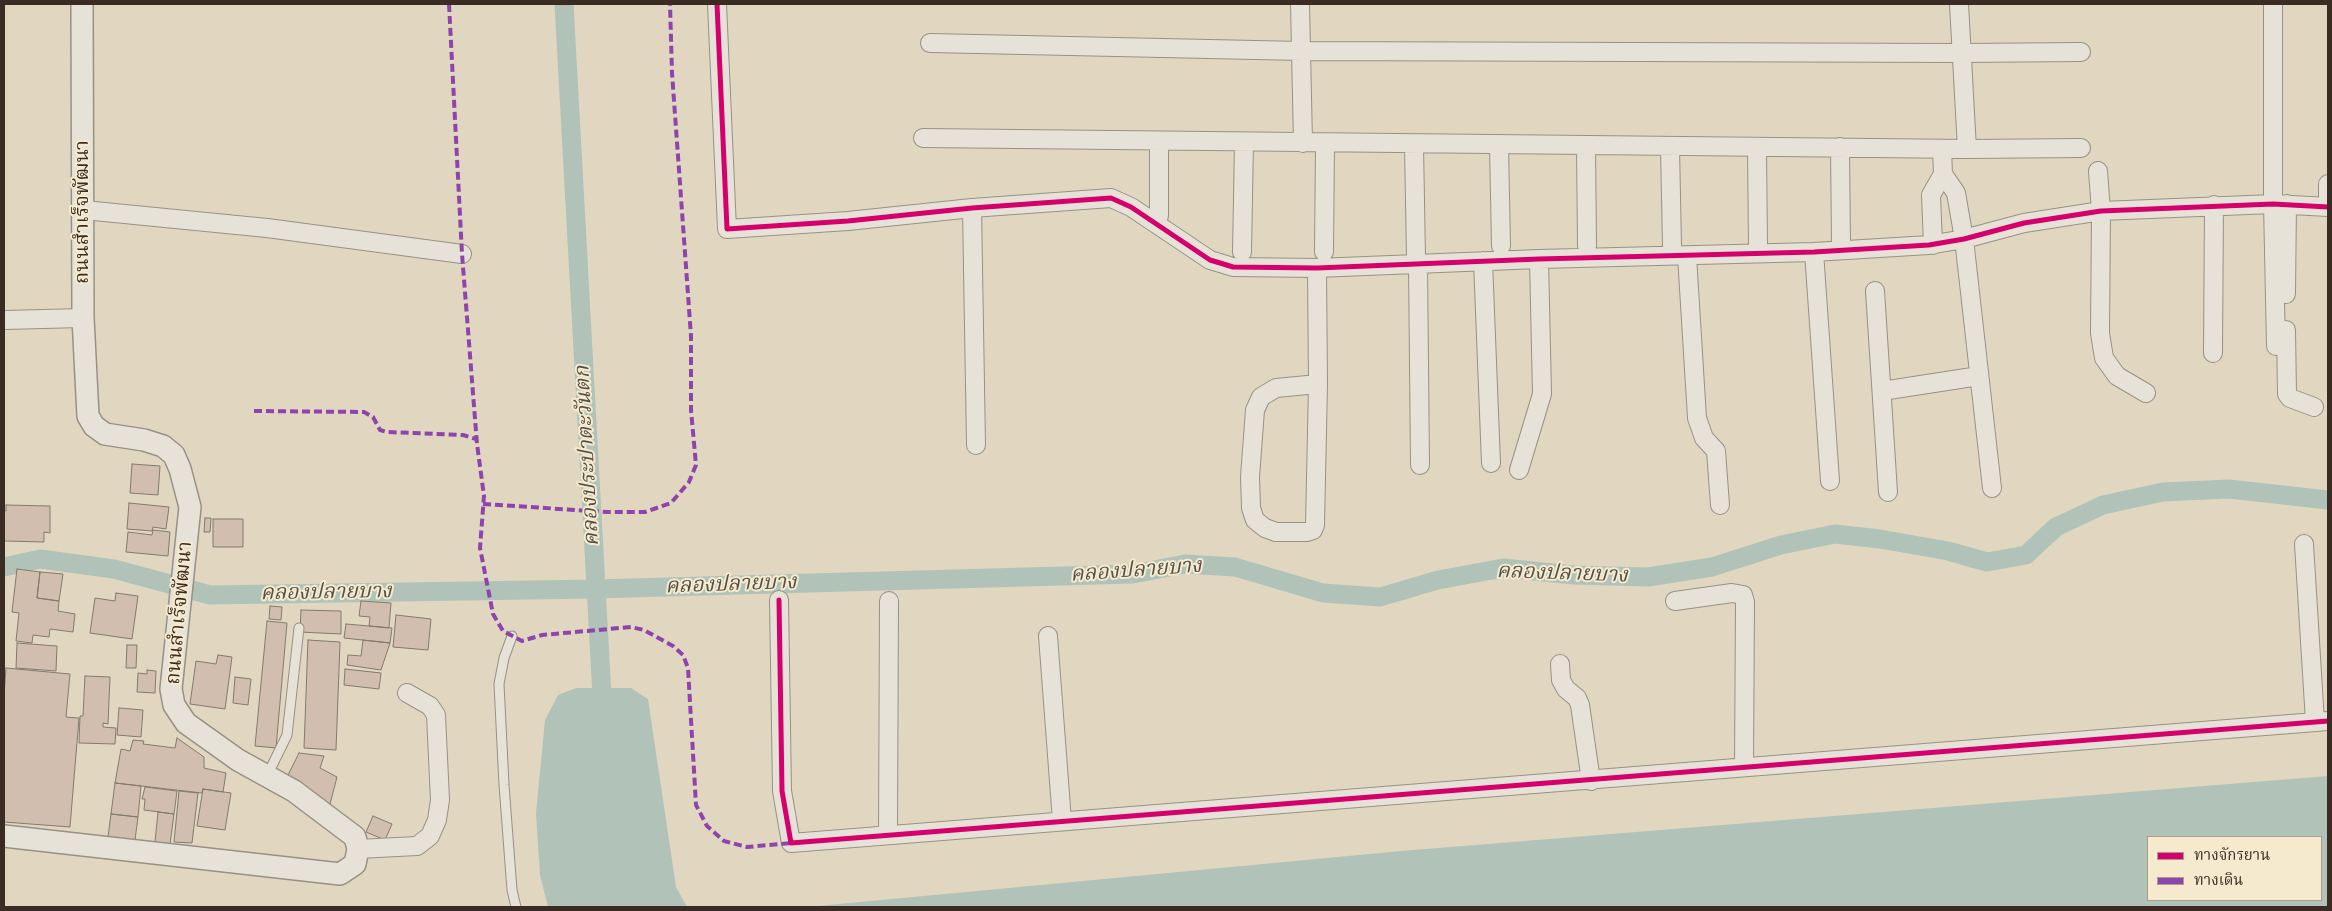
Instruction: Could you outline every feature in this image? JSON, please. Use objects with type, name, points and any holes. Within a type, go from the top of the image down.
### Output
[{"type":"street","name":"ถนนสำเร็จพัฒนา","points":[[82,4],[83,318],[88,416],[94,426],[105,434],[144,440],[163,446],[174,455],[190,507],[171,689],[174,705],[186,723],[238,760],[294,791],[356,837],[358,849]]},
{"type":"street","points":[[717,4],[727,229],[848,221],[972,208],[1111,198],[1131,207],[1210,260],[1233,267],[1321,260],[1483,261],[1688,256],[1814,252],[1934,245],[1964,239],[2024,222],[2101,211],[2214,205],[2280,204],[2328,207],[2328,184]]},
{"type":"street","points":[[1300,4],[1303,143]]},
{"type":"street","points":[[1959,4],[1967,149]]},
{"type":"street","points":[[2273,4],[2287,394],[2290,398],[2314,407]]},
{"type":"street","points":[[930,43],[1302,51],[2081,52]]},
{"type":"street","points":[[922,138],[1757,148],[2081,148]]},
{"type":"street","points":[[1159,142],[1159,216]]},
{"type":"street","points":[[1242,252],[1244,143]]},
{"type":"street","points":[[1318,384],[1276,388],[1261,397],[1255,410],[1250,476],[1251,508],[1255,520],[1265,528],[1276,532],[1306,532],[1313,530],[1315,525],[1321,260],[1326,144]]},
{"type":"street","points":[[1414,144],[1420,465]]},
{"type":"street","points":[[1498,145],[1501,246]]},
{"type":"street","points":[[1586,146],[1587,246]]},
{"type":"street","points":[[1670,147],[1672,246]]},
{"type":"street","points":[[1840,147],[1841,245]]},
{"type":"street","points":[[1757,148],[1758,246]]},
{"type":"street","points":[[1934,245],[1931,195],[1943,174],[1942,149]]},
{"type":"street","points":[[2098,171],[2101,211],[2100,333],[2104,358],[2117,376],[2146,393]]},
{"type":"street","points":[[1943,174],[1956,193],[1964,239],[1992,488]]},
{"type":"street","points":[[2276,346],[2280,204]]},
{"type":"street","points":[[2213,353],[2214,205]]},
{"type":"street","points":[[972,208],[976,444]]},
{"type":"street","points":[[84,210],[267,228],[462,254]]},
{"type":"street","points":[[1814,252],[1830,481]]},
{"type":"street","points":[[1688,256],[1697,418],[1704,438],[1716,451],[1720,505]]},
{"type":"street","points":[[1519,470],[1542,394],[1539,259]]},
{"type":"street","points":[[1483,261],[1491,463]]},
{"type":"street","points":[[1875,291],[1888,492]]},
{"type":"street","points":[[4,320],[83,318]]},
{"type":"street","points":[[1882,391],[1979,376]]},
{"type":"street","points":[[779,600],[782,791],[790,843],[1062,820],[2322,722],[2304,544]]},
{"type":"street","points":[[1675,601],[1732,593],[1743,595],[1745,602],[1744,768]]},
{"type":"street","points":[[888,835],[889,601]]},
{"type":"street","points":[[1048,636],[1062,820]]},
{"type":"street","points":[[1560,664],[1561,680],[1566,690],[1577,698],[1580,705],[1591,780]]},
{"type":"street","points":[[4,836],[340,874],[355,864],[358,849],[417,846],[430,836],[437,820],[440,800],[436,715],[430,706],[408,693]]},
{"type":"lane","points":[[267,776],[288,735],[300,628]]},
{"type":"lane","points":[[512,636],[504,658],[499,684],[512,890],[516,907]]},
{"type":"shaded area","points":[[576,688],[631,688],[648,699],[676,887],[689,907],[548,907],[540,875],[536,813],[545,720],[558,695]]},
{"type":"shaded area","points":[[2328,776],[2328,907],[807,907],[1401,851]]},
{"type":"building","points":[[132,464],[160,466],[158,495],[130,493]]},
{"type":"building","points":[[129,503],[169,507],[166,529],[153,527],[152,531],[127,529]]},
{"type":"building","points":[[6,505],[50,506],[50,533],[44,532],[44,542],[4,541],[4,511],[6,511]]},
{"type":"building","points":[[205,518],[211,518],[210,532],[204,532]]},
{"type":"building","points":[[213,519],[243,519],[243,547],[213,547]]},
{"type":"building","points":[[153,530],[170,532],[168,556],[126,552],[128,532],[152,535]]},
{"type":"building","points":[[17,569],[40,572],[37,598],[59,601],[58,611],[75,614],[73,632],[50,629],[49,637],[33,635],[32,643],[16,641],[19,613],[12,612]]},
{"type":"building","points":[[40,572],[63,574],[59,601],[37,598]]},
{"type":"building","points":[[116,593],[138,596],[132,639],[90,633],[95,598],[115,601]]},
{"type":"building","points":[[361,601],[391,603],[389,628],[369,626],[370,617],[359,616]]},
{"type":"building","points":[[270,606],[282,607],[281,620],[269,619]]},
{"type":"building","points":[[301,610],[341,611],[341,634],[300,632]]},
{"type":"building","points":[[396,615],[431,619],[428,650],[393,647]]},
{"type":"building","points":[[267,621],[287,623],[276,748],[255,746]]},
{"type":"building","points":[[346,624],[392,628],[390,643],[344,638]]},
{"type":"building","points":[[308,640],[340,642],[336,750],[304,748]]},
{"type":"building","points":[[363,640],[390,643],[381,670],[347,665],[348,655],[361,656]]},
{"type":"building","points":[[17,643],[57,646],[56,671],[16,668]]},
{"type":"building","points":[[127,645],[137,645],[136,668],[126,668]]},
{"type":"building","points":[[218,655],[232,657],[225,709],[190,704],[196,661],[216,664]]},
{"type":"building","points":[[6,668],[70,674],[66,717],[79,718],[70,827],[4,822],[4,695]]},
{"type":"building","points":[[345,669],[381,673],[379,689],[344,685]]},
{"type":"building","points":[[147,670],[156,671],[155,693],[137,692],[138,673],[147,674]]},
{"type":"building","points":[[85,676],[110,677],[108,724],[103,723],[103,727],[116,728],[115,744],[79,743],[80,716],[83,716]]},
{"type":"building","points":[[235,677],[251,679],[248,705],[233,703]]},
{"type":"building","points":[[119,708],[143,710],[141,737],[117,735]]},
{"type":"building","points":[[177,738],[204,757],[204,768],[226,773],[223,792],[203,789],[202,793],[115,783],[121,749],[130,751],[133,740],[144,741],[143,744],[175,748]]},
{"type":"building","points":[[299,753],[324,756],[320,768],[337,777],[329,808],[284,783]]},
{"type":"building","points":[[115,783],[141,786],[138,817],[111,814]]},
{"type":"building","points":[[145,787],[177,791],[174,814],[144,810],[145,799],[142,799]]},
{"type":"building","points":[[203,789],[231,793],[225,830],[197,826]]},
{"type":"building","points":[[179,791],[198,793],[192,843],[174,842]]},
{"type":"building","points":[[158,812],[174,814],[170,844],[155,842]]},
{"type":"building","points":[[111,814],[138,817],[135,840],[108,837]]},
{"type":"building","points":[[373,816],[392,824],[385,840],[366,832]]},
{"type":"waterway","name":"คลองประปาตะวันตก","points":[[564,4],[603,714]]},
{"type":"waterway","name":"คลองปลายบาง","points":[[4,567],[40,559],[114,569],[210,595],[595,589],[1133,574],[1185,564],[1235,567],[1323,593],[1380,597],[1438,580],[1503,568],[1574,575],[1648,577],[1712,567],[1781,545],[1835,534],[1880,539],[1948,551],[1987,562],[2026,555],[2056,527],[2103,505],[2163,492],[2229,489],[2328,500]]},
{"type":"marked path","points":[[449,4],[462,254],[477,444],[484,496],[480,548],[493,614],[503,631],[522,641],[542,635],[631,627],[644,630],[673,646],[683,655],[688,668],[696,805],[707,826],[724,841],[747,847],[791,843]]},
{"type":"marked path","points":[[483,504],[607,512],[645,512],[671,503],[689,482],[696,465],[691,410],[691,336],[672,73],[670,4]]},
{"type":"marked path","points":[[254,411],[364,412],[373,417],[380,430],[387,432],[463,435],[476,439]]},
{"type":"cycle path","points":[[717,4],[727,229],[848,221],[972,208],[1111,198],[1131,207],[1210,260],[1233,267],[1317,268],[1539,259],[1814,252],[1929,245],[1964,239],[2024,223],[2101,211],[2273,204],[2328,207]]},
{"type":"cycle path","points":[[779,600],[782,791],[791,843],[2328,721]]}]
